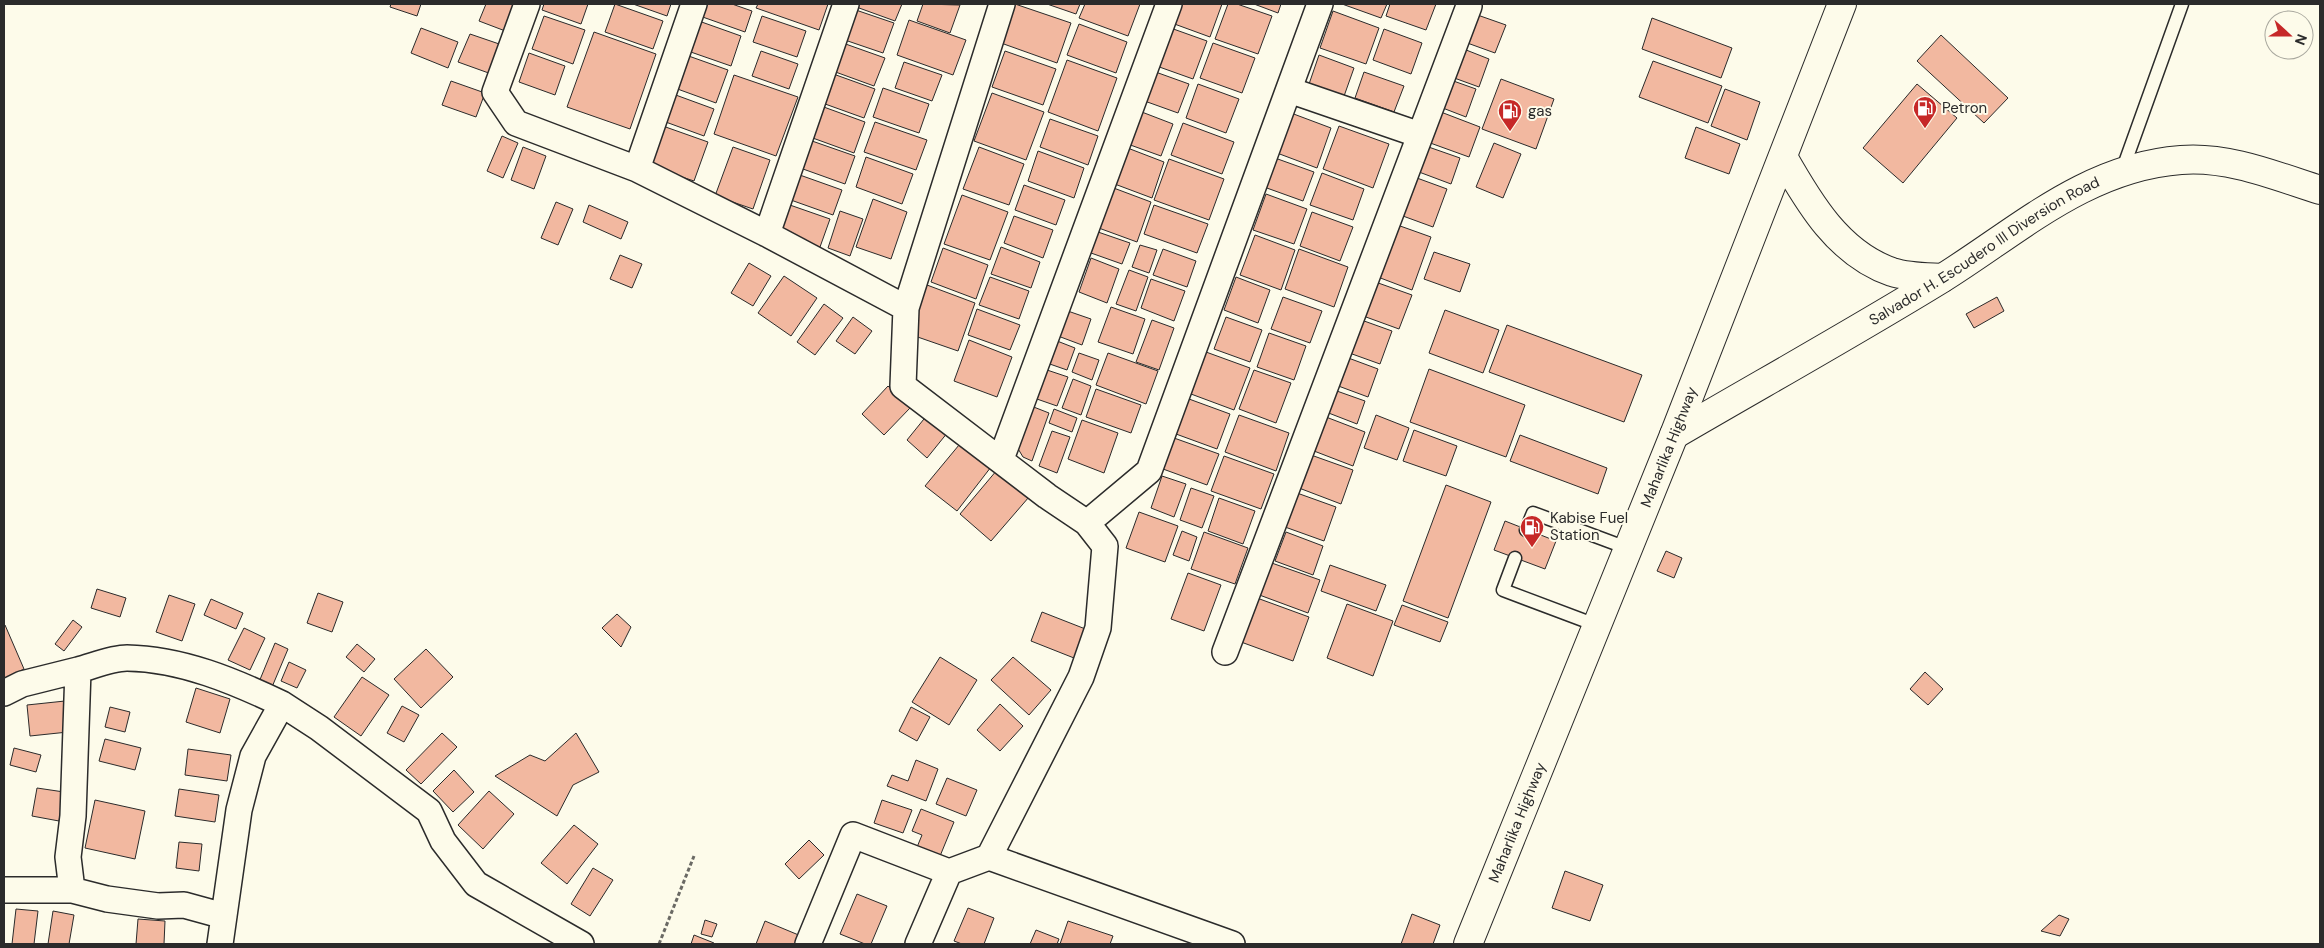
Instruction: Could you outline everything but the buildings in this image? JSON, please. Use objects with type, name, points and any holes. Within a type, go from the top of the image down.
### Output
[{"type":"highway","name":"Maharlika Highway","points":[[1468,944],[1674,436],[1842,4]]},
{"type":"highway","points":[[1783,157],[1807,199],[1822,220],[1858,254],[1875,265],[1893,272],[1942,278]]},
{"type":"highway","name":"Salvador H. Escudero III Diversion Road","points":[[1674,436],[1942,278],[2041,210],[2092,184],[2122,172],[2180,160],[2199,159],[2224,162],[2320,190]]},
{"type":"street","points":[[527,4],[495,92],[516,123],[637,169],[767,234],[906,308]]},
{"type":"street","points":[[637,169],[694,4]]},
{"type":"street","points":[[767,234],[846,4]]},
{"type":"street","points":[[989,857],[1081,677],[1098,628],[1105,546],[1087,523],[1047,496],[903,386],[906,308],[1002,4]]},
{"type":"street","points":[[1001,459],[1169,4]]},
{"type":"street","points":[[1087,523],[1149,471],[1320,4]]},
{"type":"street","points":[[1225,652],[1468,6]]},
{"type":"street","points":[[1289,90],[1420,135]]},
{"type":"street","points":[[4,693],[22,684],[126,658],[186,666],[233,681],[282,704],[319,728],[429,811],[443,841],[476,884],[581,944]]},
{"type":"street","points":[[72,890],[68,857],[73,816],[78,670]]},
{"type":"street","points":[[220,944],[239,810],[253,756],[282,704]]},
{"type":"street","points":[[808,944],[853,835],[949,872],[989,857],[1232,944]]},
{"type":"street","points":[[918,944],[949,872]]},
{"type":"street","points":[[4,890],[72,890],[107,900],[158,906],[184,905],[224,916]]},
{"type":"lane","points":[[2122,172],[2182,4]]},
{"type":"lane","points":[[1526,530],[1533,513],[1627,548]]},
{"type":"lane","points":[[1515,558],[1503,590],[1596,625]]},
{"type":"path","points":[[659,944],[694,856]]},
{"type":"place","name":"Petron","points":[[1925,129]]},
{"type":"place","name":"gas","points":[[1510,132]]},
{"type":"place","name":"Kabise Fuel Station","points":[[1532,548]]}]
